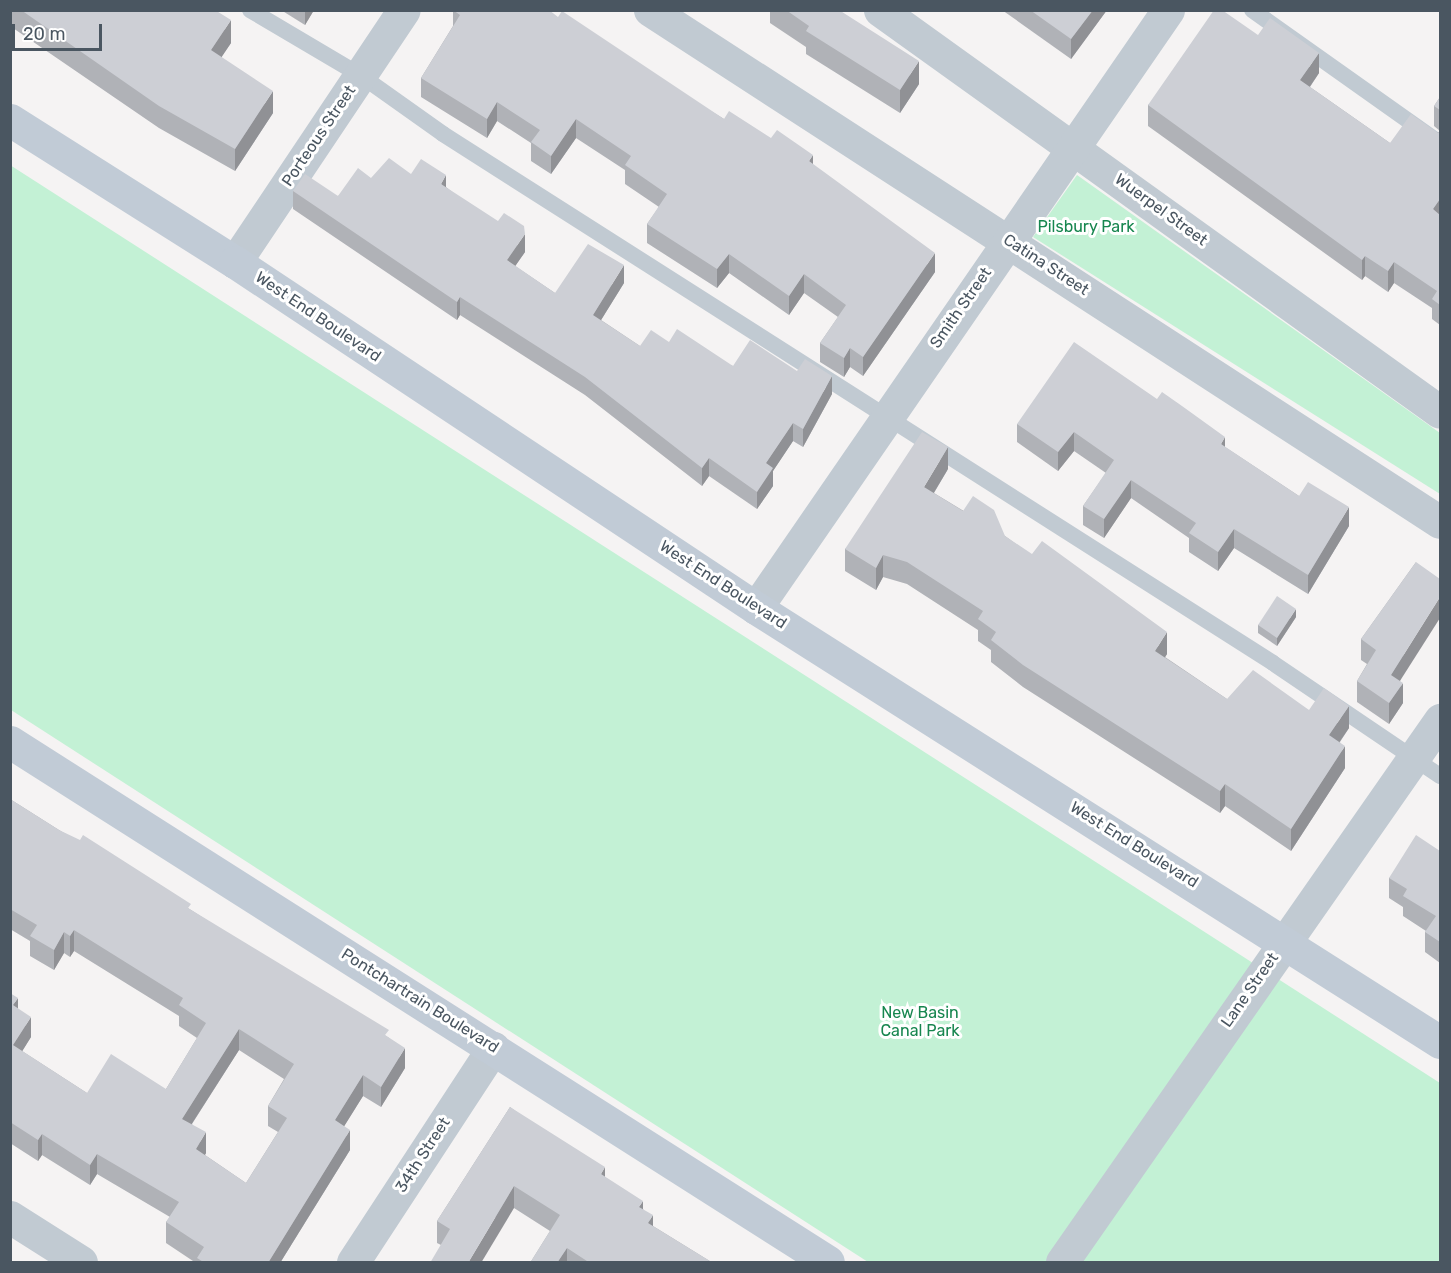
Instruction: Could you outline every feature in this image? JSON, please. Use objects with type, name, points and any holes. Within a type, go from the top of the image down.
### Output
[{"type":"main road","name":"West End Boulevard","points":[[10,120],[235,262],[756,608],[1285,940],[1440,1042]]},
{"type":"main road","name":"Pontchartrain Boulevard","points":[[10,742],[828,1263]]},
{"type":"street","name":"Porteous Street","points":[[235,262],[404,10]]},
{"type":"street","name":"Catina Street","points":[[650,10],[1440,522]]},
{"type":"street","name":"Wuerpel Street","points":[[880,10],[1440,412]]},
{"type":"street","name":"Smith Street","points":[[756,608],[1072,146],[1168,10]]},
{"type":"street","name":"Lane Street","points":[[1062,1263],[1440,720]]},
{"type":"street","name":"34th Street","points":[[353,1263],[493,1048]]},
{"type":"street","points":[[10,1217],[81,1263]]},
{"type":"lane","points":[[250,10],[360,75],[443,135],[884,420],[1273,663],[1440,776]]},
{"type":"lane","points":[[1252,10],[1440,143]]},
{"type":"green space","name":"New Basin Canal Park","points":[[10,165],[1440,1083],[1440,1262],[868,1262],[11,710]]},
{"type":"green space","name":"Pilsbury Park","points":[[1077,175],[1440,433],[1440,494],[1033,237]]},
{"type":"building","points":[[21,10],[215,10],[231,20],[211,50],[273,91],[235,149],[159,106]]},
{"type":"building","points":[[453,10],[549,10],[558,17],[562,11],[724,119],[729,111],[771,138],[777,130],[813,155],[809,161],[935,253],[863,357],[850,348],[844,358],[820,343],[846,305],[804,274],[789,296],[729,254],[717,269],[647,224],[667,194],[625,165],[631,156],[576,119],[551,156],[531,142],[540,130],[497,102],[487,119],[421,78],[460,15]]},
{"type":"building","points":[[786,10],[839,10],[919,61],[900,90],[806,31],[809,26]]},
{"type":"building","points":[[1030,10],[1093,10],[1071,39]]},
{"type":"building","points":[[1214,10],[1222,10],[1258,35],[1270,18],[1319,53],[1300,80],[1390,143],[1411,114],[1438,133],[1440,132],[1440,199],[1433,209],[1440,215],[1440,305],[1432,299],[1437,291],[1394,262],[1388,271],[1365,256],[1362,260],[1148,105]]},
{"type":"building","points":[[1440,97],[1440,110],[1434,106]]},
{"type":"building","points":[[389,158],[411,174],[421,159],[446,175],[441,184],[498,221],[504,213],[524,226],[525,234],[507,260],[555,293],[588,244],[624,265],[593,315],[640,346],[651,330],[669,342],[677,329],[733,366],[750,340],[797,371],[805,359],[832,376],[803,429],[793,423],[766,463],[773,468],[757,492],[709,458],[702,468],[585,377],[460,297],[457,302],[293,191],[305,174],[338,196],[358,168],[371,178]]},
{"type":"building","points":[[1074,342],[1157,399],[1162,392],[1225,437],[1221,444],[1299,496],[1308,482],[1349,507],[1308,575],[1234,529],[1218,552],[1189,533],[1196,523],[1131,480],[1104,519],[1083,506],[1114,460],[1074,432],[1058,452],[1017,424]]},
{"type":"building","points":[[922,432],[948,447],[924,487],[963,511],[973,496],[994,510],[1005,536],[1032,554],[1042,541],[1167,632],[1155,651],[1227,699],[1253,670],[1309,710],[1324,688],[1349,706],[1329,735],[1345,746],[1291,829],[1225,784],[1220,791],[1023,665],[991,640],[996,632],[978,619],[983,611],[907,562],[883,555],[876,568],[845,549]]},
{"type":"building","points":[[1416,562],[1440,579],[1440,597],[1391,675],[1403,683],[1389,703],[1357,681],[1376,650],[1361,639]]},
{"type":"building","points":[[1277,596],[1296,609],[1277,638],[1258,625]]},
{"type":"building","points":[[10,799],[59,830],[80,840],[83,835],[191,904],[188,908],[389,1030],[385,1035],[405,1048],[381,1087],[363,1075],[335,1120],[350,1130],[268,1263],[205,1263],[197,1258],[204,1247],[166,1222],[179,1202],[97,1154],[90,1165],[42,1134],[38,1140],[10,1122],[10,993],[18,998],[13,1005],[31,1017],[13,1045],[87,1093],[111,1054],[166,1089],[206,1023],[179,1005],[183,998],[74,930],[70,936],[64,932],[54,950],[30,936],[37,925],[10,909]],"holes":[[[239,1029],[294,1064],[268,1106],[287,1118],[246,1183],[196,1149],[206,1132],[182,1119]]]},
{"type":"building","points":[[1416,835],[1440,851],[1440,942],[1425,932],[1436,916],[1403,896],[1407,889],[1389,878]]},
{"type":"building","points":[[510,1107],[605,1167],[601,1174],[643,1201],[639,1207],[653,1215],[648,1223],[713,1263],[590,1263],[567,1248],[557,1263],[530,1263],[560,1215],[514,1186],[468,1263],[430,1263],[450,1229],[437,1221]]}]
